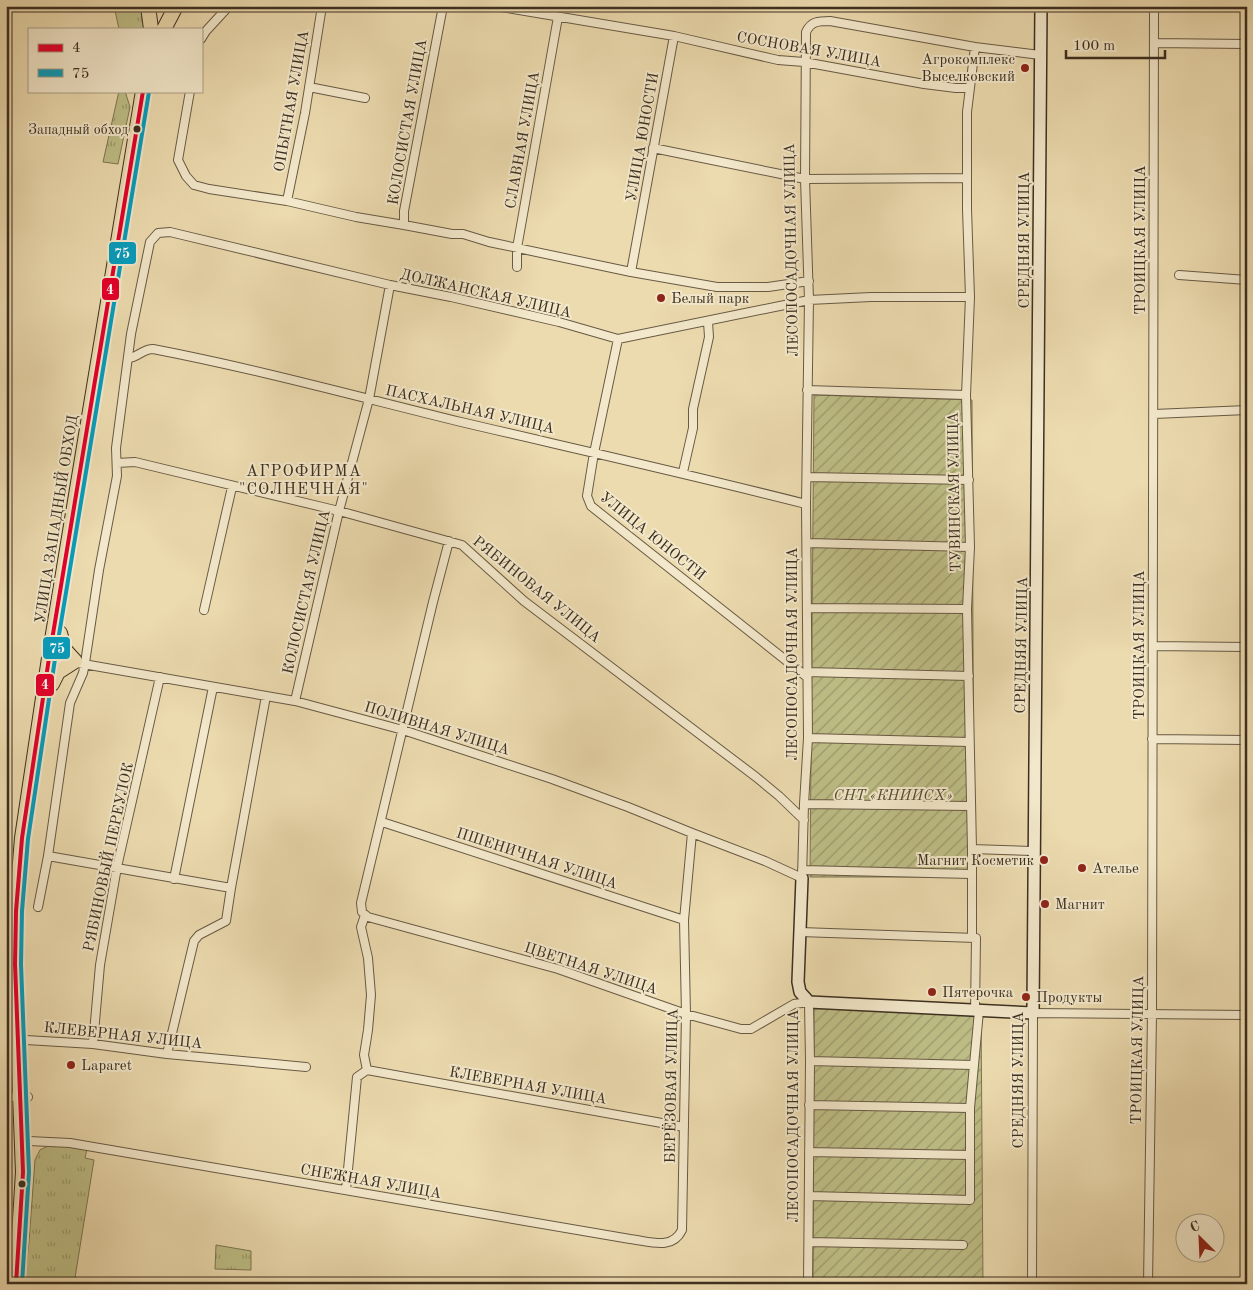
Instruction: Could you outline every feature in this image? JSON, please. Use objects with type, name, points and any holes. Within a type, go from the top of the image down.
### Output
[{"type":"highway","points":[[148,6],[151,28]]},
{"type":"highway","points":[[165,28],[176,6]]},
{"type":"highway","name":"УЛИЦА ЗАПАДНЫЙ ОБХОД","points":[[16,1284],[23,1172],[18,1097],[15,964],[16,911],[22,838],[53,658],[143,92]]},
{"type":"highway","name":"УЛИЦА ЗАПАДНЫЙ ОБХОД","points":[[22,1284],[30,1178],[29,1141],[18,1097],[26,1040],[22,963],[28,847],[52,684],[53,658],[60,633],[150,92]]},
{"type":"highway","points":[[52,684],[58,672],[80,662],[64,649],[60,633]]},
{"type":"street","points":[[202,37],[229,6]]},
{"type":"street","name":"ОПЫТНАЯ УЛИЦА","points":[[288,201],[322,6]]},
{"type":"street","name":"КОЛОСИСТАЯ УЛИЦА","points":[[443,6],[404,211],[404,225],[452,234],[463,234],[517,248]]},
{"type":"street","name":"СОСНОВАЯ УЛИЦА","points":[[495,6],[674,36],[778,60],[804,62],[924,84],[970,88]]},
{"type":"street","name":"СРЕДНЯЯ УЛИЦА","points":[[1032,1284],[1033,851],[1041,6]]},
{"type":"street","name":"ТРОИЦКАЯ УЛИЦА","points":[[1148,1284],[1152,1014],[1152,663],[1154,646],[1154,6]]},
{"type":"street","name":"СЛАВНАЯ УЛИЦА","points":[[517,267],[517,248],[558,17]]},
{"type":"street","name":"ЛЕСОПОСАДОЧНАЯ УЛИЦА","points":[[808,1284],[809,1002],[800,992],[798,982],[808,738],[808,543],[806,504],[808,477],[809,281],[805,179],[804,62],[806,32],[811,24],[830,21],[975,47]]},
{"type":"street","name":"УЛИЦА ЮНОСТИ","points":[[631,272],[674,36]]},
{"type":"street","points":[[1154,44],[1247,44]]},
{"type":"street","points":[[975,47],[1040,55]]},
{"type":"street","name":"ТУВИНСКАЯ УЛИЦА","points":[[809,1196],[970,1200],[970,1108],[977,1011],[970,806],[967,609],[970,547],[966,395],[970,297],[967,112],[975,47]]},
{"type":"street","points":[[309,88],[365,98]]},
{"type":"street","points":[[190,92],[178,160],[181,168],[194,185],[288,201],[356,217],[404,225]]},
{"type":"street","points":[[653,148],[805,179],[967,178]]},
{"type":"street","name":"ДОЛЖАНСКАЯ УЛИЦА","points":[[129,358],[131,334],[150,242],[158,233],[170,232],[390,285],[452,297],[618,339],[809,300],[871,297],[970,297]]},
{"type":"street","points":[[1154,414],[1246,410],[1247,244]]},
{"type":"street","points":[[517,248],[631,272],[717,287],[768,287],[809,281]]},
{"type":"street","points":[[1179,275],[1246,280]]},
{"type":"street","name":"КОЛОСИСТАЯ УЛИЦА","points":[[295,701],[339,511],[369,399],[390,285]]},
{"type":"street","points":[[683,472],[693,428],[693,409],[709,337],[708,322]]},
{"type":"street","name":"УЛИЦА ЮНОСТИ","points":[[618,339],[594,452],[587,496],[590,506],[807,675]]},
{"type":"street","name":"ПАСХАЛЬНАЯ УЛИЦА","points":[[129,358],[133,358],[147,349],[153,349],[227,363],[369,399],[683,472],[806,504]]},
{"type":"street","points":[[38,907],[48,856],[70,703],[117,476],[116,448],[129,358]]},
{"type":"street","points":[[807,390],[966,395]]},
{"type":"street","name":"РЯБИНОВАЯ УЛИЦА","points":[[117,463],[135,462],[232,487],[339,511],[462,545],[524,601],[756,777],[804,820]]},
{"type":"street","points":[[808,477],[969,480]]},
{"type":"street","points":[[204,610],[232,487]]},
{"type":"street","points":[[346,1190],[357,1077],[366,1070],[364,1056],[371,995],[368,958],[360,927],[363,914],[361,903],[449,541]]},
{"type":"street","points":[[808,543],[970,547]]},
{"type":"street","points":[[807,608],[967,609]]},
{"type":"street","points":[[1154,646],[1247,647]]},
{"type":"street","name":"ПОЛИВНАЯ УЛИЦА","points":[[53,658],[295,701],[403,730],[552,778],[802,874]]},
{"type":"street","points":[[807,675],[969,676]]},
{"type":"street","name":"РЯБИНОВЫЙ ПЕРЕУЛОК","points":[[93,1044],[100,965],[117,867],[160,677]]},
{"type":"street","points":[[174,879],[213,687]]},
{"type":"street","points":[[167,1054],[194,941],[199,935],[226,921],[266,696]]},
{"type":"street","points":[[808,738],[969,742]]},
{"type":"street","points":[[1152,740],[1247,740]]},
{"type":"street","points":[[804,804],[970,806]]},
{"type":"street","name":"ПШЕНИЧНАЯ УЛИЦА","points":[[382,822],[684,920]]},
{"type":"street","name":"БЕРЁЗОВАЯ УЛИЦА","points":[[669,1244],[678,1238],[682,1230],[686,1014],[684,920],[692,833]]},
{"type":"street","points":[[972,850],[1033,851]]},
{"type":"street","points":[[48,856],[231,888]]},
{"type":"street","points":[[802,874],[972,874]]},
{"type":"street","name":"ЦВЕТНАЯ УЛИЦА","points":[[363,914],[558,970],[686,1014],[741,1029],[751,1029],[794,1004],[809,1002]]},
{"type":"street","points":[[800,932],[974,938]]},
{"type":"street","points":[[809,1002],[1033,1013],[1247,1015]]},
{"type":"street","name":"КЛЕВЕРНАЯ УЛИЦА","points":[[26,1040],[93,1044],[167,1054],[306,1067]]},
{"type":"street","points":[[810,1061],[973,1065]]},
{"type":"street","name":"КЛЕВЕРНАЯ УЛИЦА","points":[[366,1070],[684,1127]]},
{"type":"street","points":[[809,1105],[970,1108]]},
{"type":"street","name":"СНЕЖНАЯ УЛИЦА","points":[[29,1141],[70,1143],[630,1239],[669,1244]]},
{"type":"street","points":[[808,1152],[969,1156]]},
{"type":"street","points":[[809,1242],[963,1245]]},
{"type":"green space","points":[[114,6],[142,6],[146,28],[119,28]]},
{"type":"green space","points":[[119,92],[125,92],[130,107],[118,164],[103,162]]},
{"type":"green space","name":"СНТ «КНИИСХ»","points":[[814,395],[972,400],[974,877],[810,877]]},
{"type":"green space","points":[[814,1001],[981,1007],[983,1284],[813,1284]]},
{"type":"green space","points":[[52,1144],[87,1149],[85,1158],[94,1160],[74,1284],[24,1284],[35,1160],[40,1150]]},
{"type":"green space","points":[[216,1245],[251,1251],[251,1270],[215,1269]]},
{"type":"transit line","name":"4","points":[[16,1284],[23,1172],[15,964],[16,911],[22,838],[49,658],[143,92]]},
{"type":"transit line","name":"75","points":[[22,1284],[29,1172],[21,964],[22,911],[28,839],[55,659],[149,92]]},
{"type":"place","name":"Агрокомплекс Выселковский","points":[[1025,68]]},
{"type":"place","name":"Западный обход","points":[[137,129]]},
{"type":"place","name":"Белый парк","points":[[661,298]]},
{"type":"place","name":"Магнит Косметик","points":[[1044,860]]},
{"type":"place","name":"Ателье","points":[[1082,868]]},
{"type":"place","name":"Магнит","points":[[1045,904]]},
{"type":"place","name":"Пятерочка","points":[[932,992]]},
{"type":"place","name":"Продукты","points":[[1026,997]]},
{"type":"place","name":"Laparet","points":[[71,1065]]},
{"type":"district","name":"АГРОФИРМА \"СОЛНЕЧНАЯ\"","points":[[304,479]]}]
